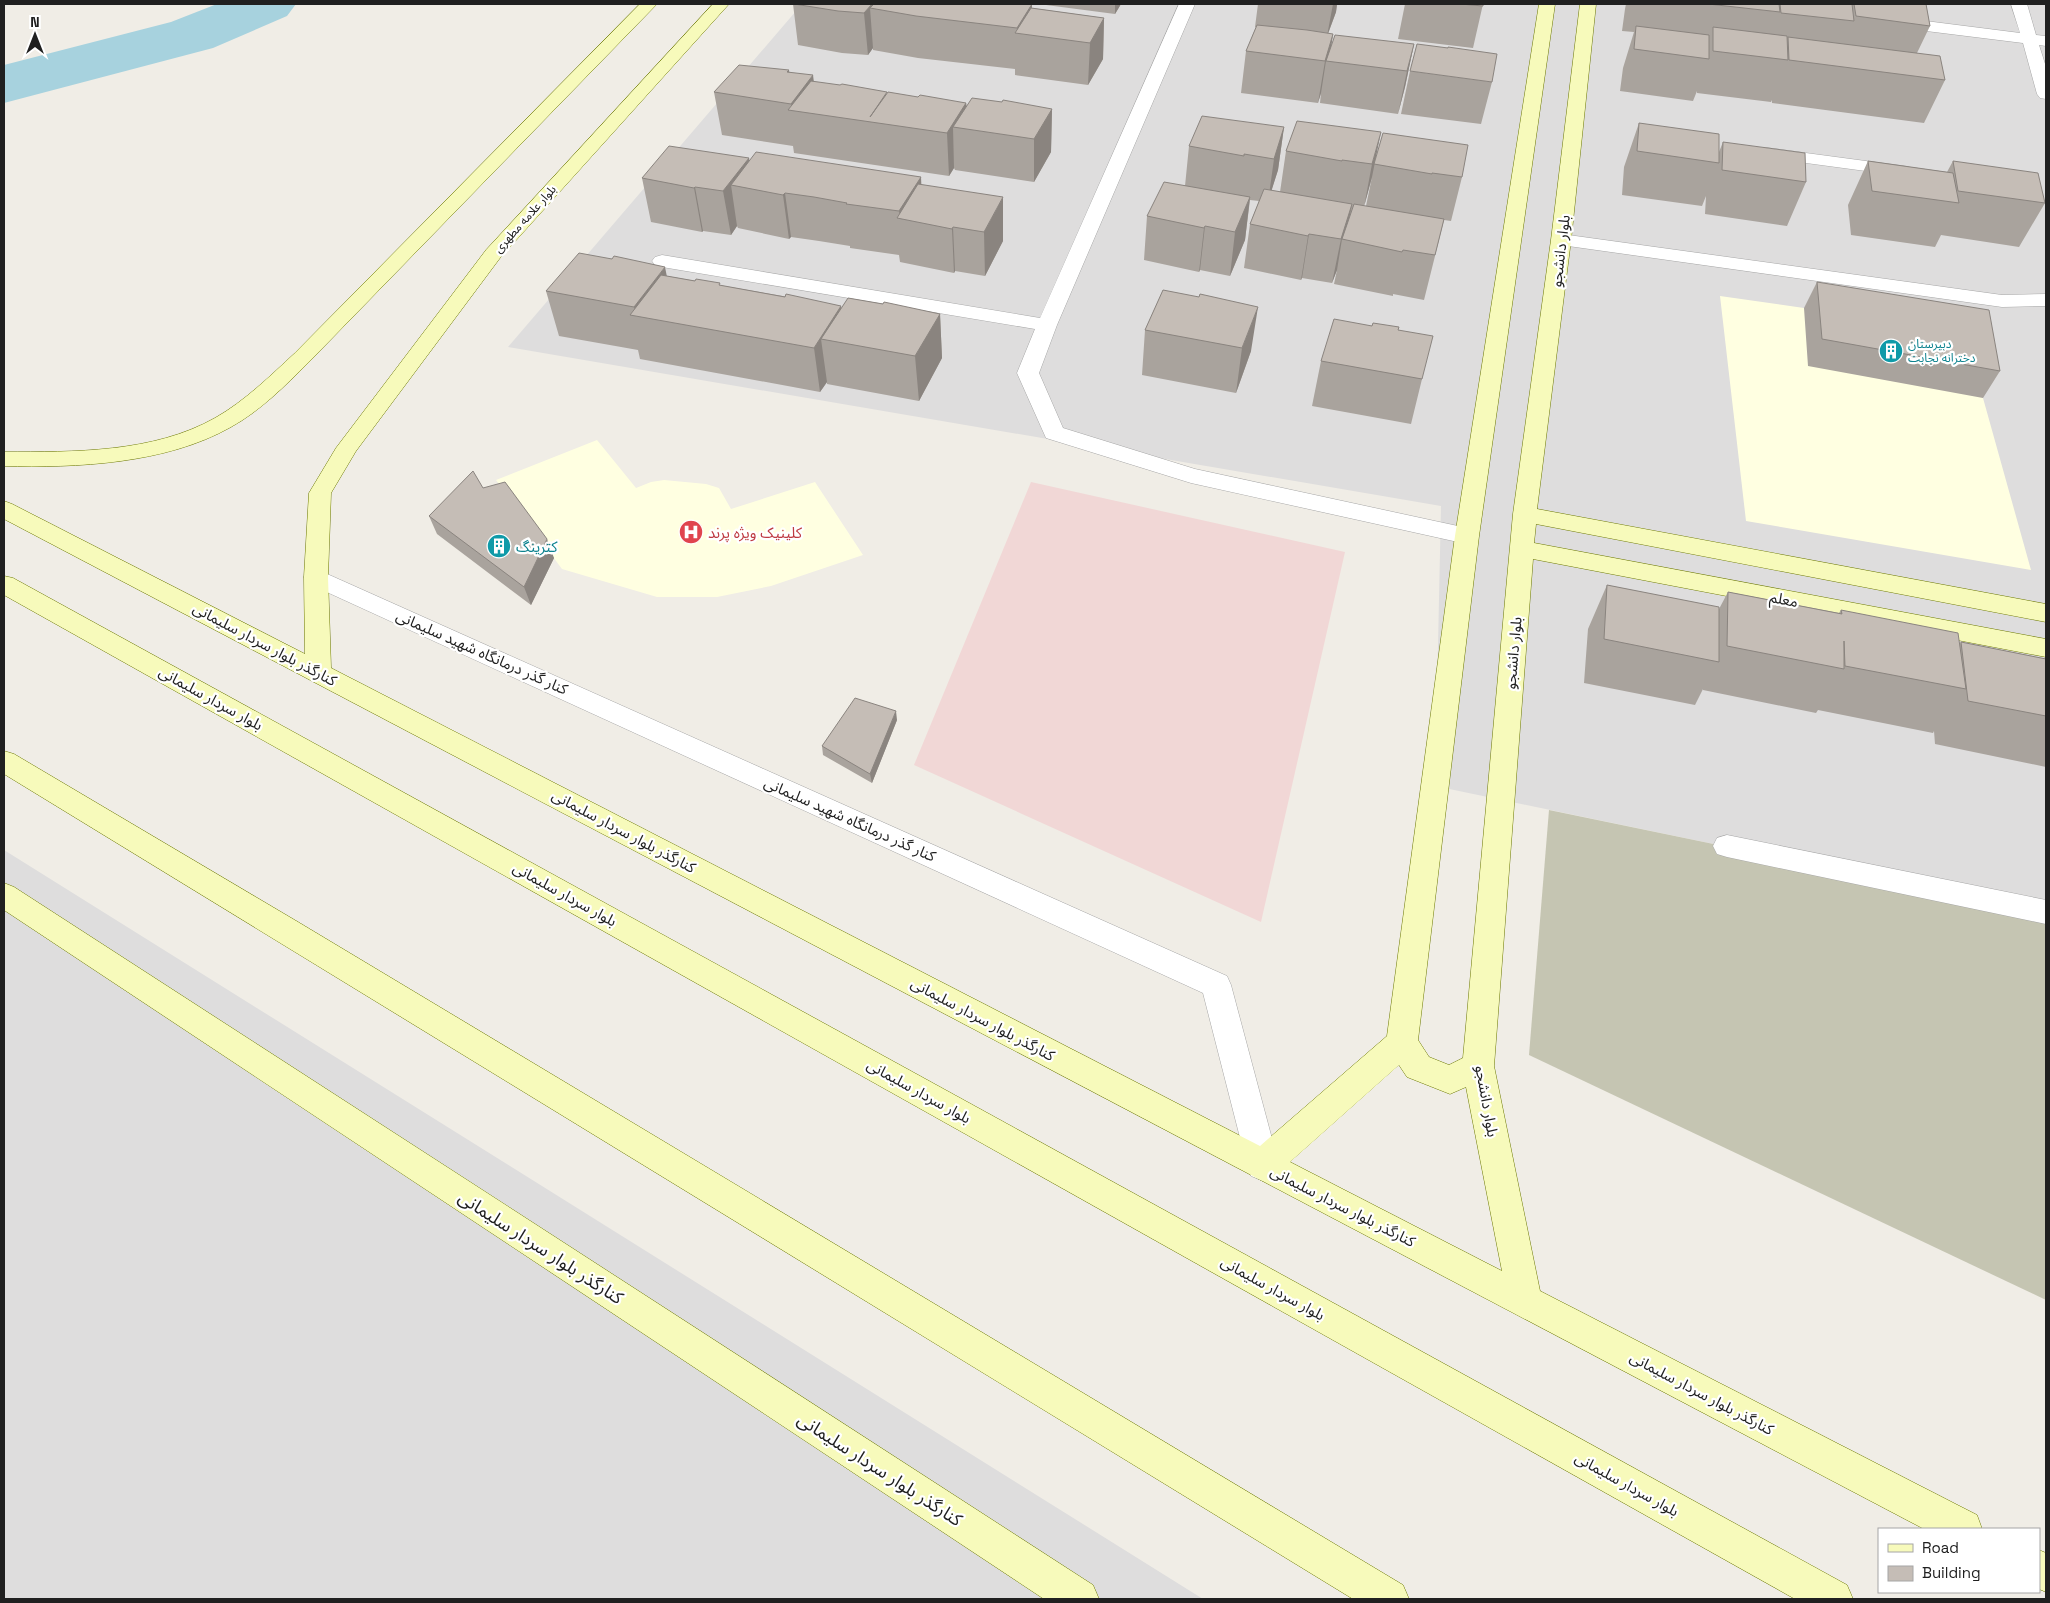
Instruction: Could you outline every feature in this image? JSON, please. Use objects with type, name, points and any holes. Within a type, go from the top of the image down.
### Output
[{"type":"street","points":[[4,459],[54,459],[149,449],[204,432],[247,408],[421,237],[649,4]]},
{"type":"street","name":"بلوار علامه مطهری","points":[[318,672],[316,576],[320,494],[347,448],[493,254],[721,4]]},
{"type":"street","points":[[1186,4],[1028,373],[1054,433],[1191,476],[1467,536]]},
{"type":"street","points":[[1478,1066],[1450,1080],[1418,1067],[1402,1043],[1467,536],[1547,4]]},
{"type":"street","name":"بلوار دانشجو","points":[[1525,1301],[1478,1066],[1525,514],[1562,240],[1588,4]]},
{"type":"street","points":[[2019,4],[2046,94]]},
{"type":"street","points":[[1874,20],[2046,41]]},
{"type":"street","points":[[1748,151],[1921,173]]},
{"type":"street","points":[[1562,240],[2002,301],[2046,300]]},
{"type":"street","points":[[662,261],[1047,325]]},
{"type":"street","name":"کنارگذر بلوار سردار سلیمانی","points":[[4,509],[1961,1528]]},
{"type":"street","points":[[1525,514],[2046,613]]},
{"type":"street","name":"معلم","points":[[1522,549],[2046,648]]},
{"type":"street","name":"کنار گذر درمانگاه شهید سلیمانی","points":[[316,576],[1216,986],[1263,1164]]},
{"type":"street","name":"بلوار سردار سلیمانی","points":[[4,584],[1833,1599]]},
{"type":"street","points":[[4,761],[288,931],[1389,1599]]},
{"type":"street","points":[[1727,846],[2046,912]]},
{"type":"street","name":"کنارگذر بلوار سردار سلیمانی","points":[[4,896],[1079,1599]]},
{"type":"street","points":[[1263,1164],[1402,1043]]},
{"type":"shaded area","points":[[802,4],[2046,4],[2046,913],[1435,786],[1441,506],[508,347]]},
{"type":"shaded area","points":[[1720,296],[1804,308],[1983,398],[2031,570],[1746,521]]},
{"type":"shaded area","name":"کلینیک ویژه پرند","points":[[597,440],[636,488],[651,482],[664,480],[706,484],[719,488],[731,509],[815,482],[863,555],[771,586],[717,597],[657,597],[562,569],[496,480]]},
{"type":"shaded area","points":[[1031,482],[1345,552],[1261,922],[914,765]]},
{"type":"shaded area","points":[[1549,810],[2046,913],[2046,1300],[1529,1055]]},
{"type":"shaded area","points":[[4,850],[1203,1599],[4,1599]]},
{"type":"building","points":[[794,4],[872,4],[864,13]]},
{"type":"building","points":[[874,4],[1032,4],[1017,28],[916,16],[870,8]]},
{"type":"building","points":[[1460,4],[1483,4],[1483,6]]},
{"type":"building","points":[[1708,4],[1779,4],[1780,12]]},
{"type":"building","points":[[1780,4],[1852,4],[1854,21],[1781,13]]},
{"type":"building","points":[[1854,4],[1926,4],[1930,26],[1856,16]]},
{"type":"building","points":[[1031,8],[1104,18],[1090,43],[1015,33]]},
{"type":"building","points":[[1257,25],[1333,34],[1325,61],[1246,51]]},
{"type":"building","points":[[1636,26],[1709,35],[1709,59],[1634,49]]},
{"type":"building","points":[[1713,27],[1787,36],[1788,60],[1713,51]]},
{"type":"building","points":[[1335,35],[1414,44],[1407,71],[1326,61]]},
{"type":"building","points":[[1788,37],[1940,56],[1945,80],[1789,60]]},
{"type":"building","points":[[1417,44],[1497,54],[1492,82],[1410,71]]},
{"type":"building","points":[[739,65],[789,70],[787,72],[813,75],[791,104],[714,92]]},
{"type":"building","points":[[811,81],[887,92],[870,117],[888,92],[966,103],[947,133],[788,110]]},
{"type":"building","points":[[972,98],[1002,102],[1003,100],[1052,109],[1034,139],[953,127]]},
{"type":"building","points":[[1202,116],[1284,127],[1274,159],[1244,154],[1244,156],[1189,146]]},
{"type":"building","points":[[1297,121],[1381,132],[1372,164],[1342,161],[1286,151]]},
{"type":"building","points":[[1639,123],[1719,134],[1719,163],[1637,151]]},
{"type":"building","points":[[1383,133],[1468,145],[1462,177],[1374,164]]},
{"type":"building","points":[[1723,142],[1805,153],[1806,182],[1722,170]]},
{"type":"building","points":[[669,146],[749,158],[723,191],[694,188],[642,178]]},
{"type":"building","points":[[756,152],[921,177],[899,211],[785,193],[783,195],[731,185]]},
{"type":"building","points":[[1868,161],[1953,173],[1959,203],[1872,191]]},
{"type":"building","points":[[1953,161],[2038,173],[2045,203],[1958,191]]},
{"type":"building","points":[[1164,182],[1250,197],[1235,232],[1205,226],[1204,228],[1147,216]]},
{"type":"building","points":[[918,184],[1003,197],[984,232],[953,227],[952,229],[897,218]]},
{"type":"building","points":[[1264,189],[1352,204],[1341,239],[1309,234],[1308,236],[1250,224]]},
{"type":"building","points":[[1354,204],[1444,219],[1435,255],[1403,250],[1402,252],[1342,239]]},
{"type":"building","points":[[579,253],[612,259],[614,256],[665,267],[634,307],[546,291]]},
{"type":"building","points":[[661,275],[720,283],[719,285],[785,297],[786,294],[841,306],[814,348],[630,315]]},
{"type":"building","points":[[1817,282],[1989,310],[2000,371],[1822,339]]},
{"type":"building","points":[[1163,290],[1199,297],[1200,294],[1258,307],[1242,348],[1145,330]]},
{"type":"building","points":[[848,298],[883,304],[884,302],[940,314],[915,356],[821,339]]},
{"type":"building","points":[[1334,319],[1372,326],[1373,323],[1399,327],[1398,330],[1433,336],[1422,379],[1321,361]]},
{"type":"building","name":"کترینگ","points":[[473,471],[483,488],[505,482],[547,539],[524,587],[429,516]]},
{"type":"building","points":[[1607,585],[1719,607],[1719,662],[1604,639]]},
{"type":"building","points":[[1728,592],[1842,614],[1841,610],[1958,633],[1966,689],[1845,666],[1844,641],[1844,669],[1727,646]]},
{"type":"building","points":[[1961,642],[2046,659],[2046,716],[1968,701]]},
{"type":"building","points":[[855,698],[896,711],[870,774],[822,746]]},
{"type":"waterway","points":[[4,84],[192,35],[267,4]]},
{"type":"place","name":"دبیرستان دخترانه نجابت","points":[[1891,351]]},
{"type":"place","name":"کلینیک ویژه پرند","points":[[691,532]]},
{"type":"place","name":"کترینگ","points":[[499,546]]}]
